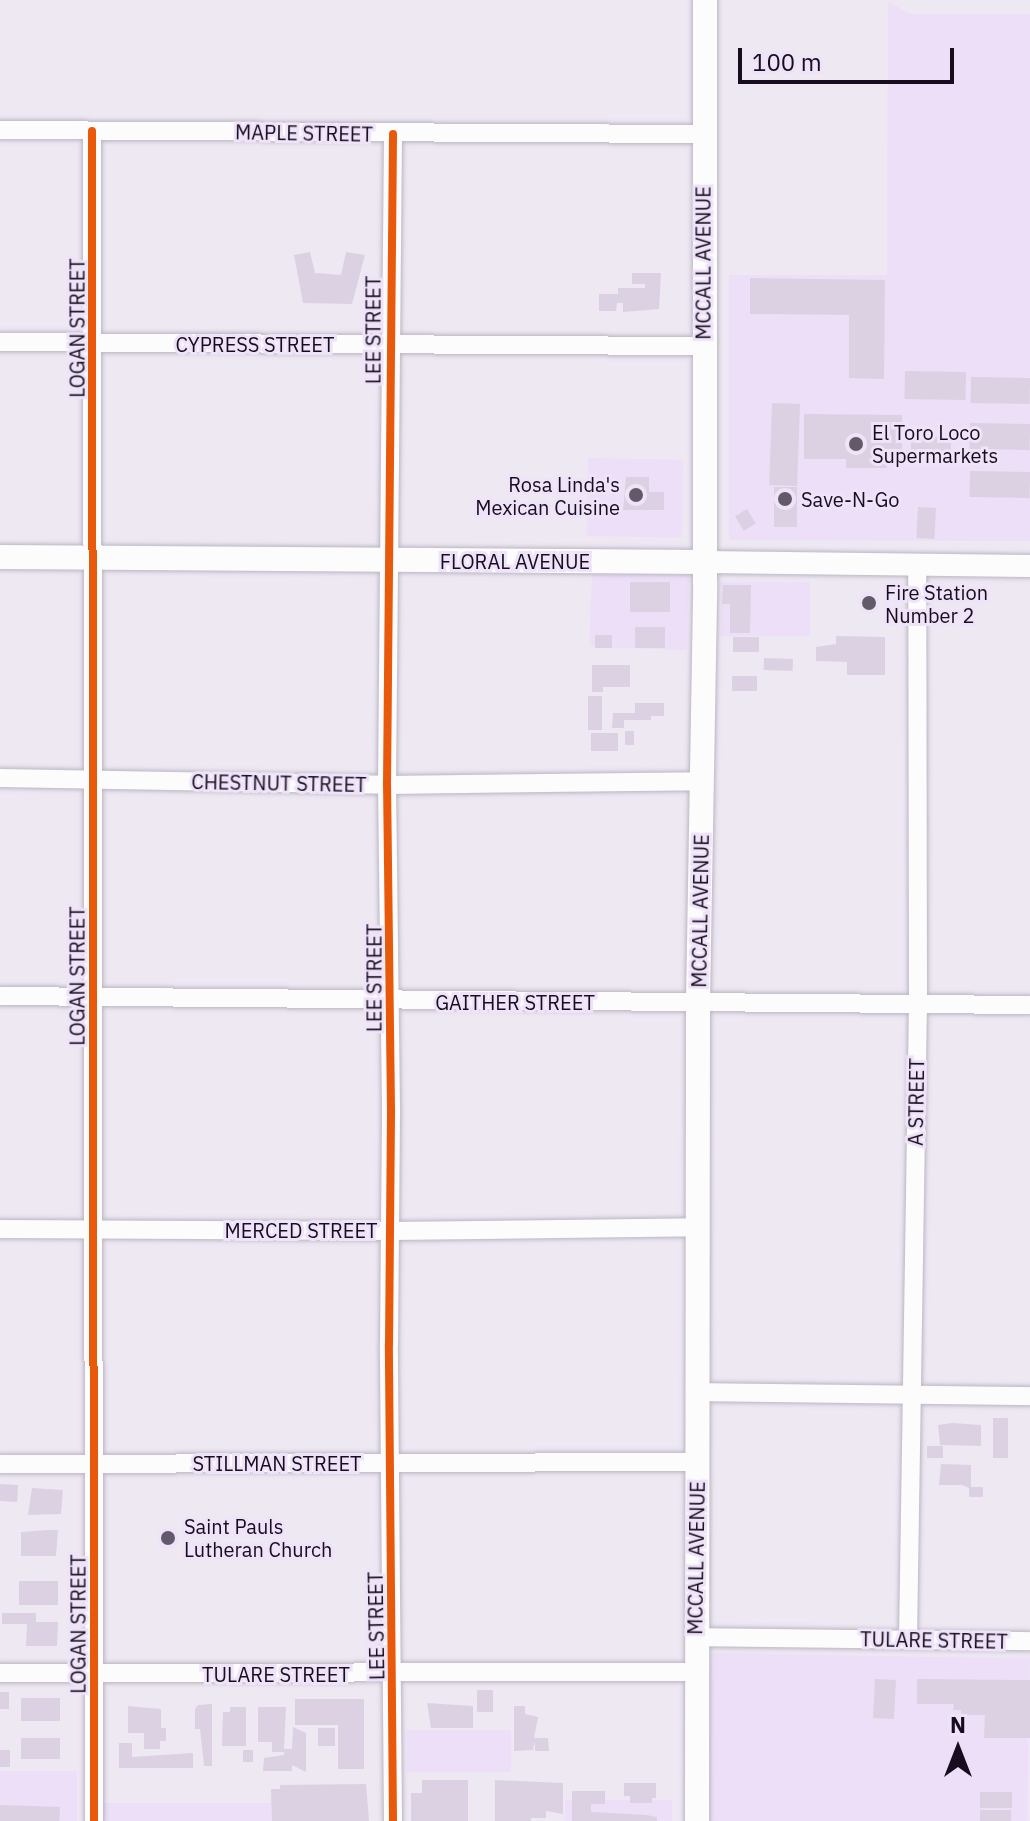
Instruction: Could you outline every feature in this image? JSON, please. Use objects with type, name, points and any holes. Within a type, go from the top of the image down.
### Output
[{"type":"main road","name":"MCCALL AVENUE","points":[[697,1821],[695,1637],[698,1001],[705,562],[705,0]]},
{"type":"main road","name":"FLORAL AVENUE","points":[[0,557],[705,562]]},
{"type":"street","name":"MAPLE STREET","points":[[0,130],[704,134]]},
{"type":"street","name":"LOGAN STREET","points":[[92,131],[94,1821]]},
{"type":"street","name":"LEE STREET","points":[[393,134],[387,560],[393,1821]]},
{"type":"street","name":"CYPRESS STREET","points":[[0,342],[703,346]]},
{"type":"street","name":"FLORAL AVENUE","points":[[705,562],[1030,566]]},
{"type":"street","name":"A STREET","points":[[908,1639],[918,1002],[917,564]]},
{"type":"street","name":"CHESTNUT STREET","points":[[0,778],[387,785],[703,781]]},
{"type":"street","name":"GAITHER STREET","points":[[0,996],[390,1002],[918,1002],[1030,1005]]},
{"type":"street","name":"MERCED STREET","points":[[0,1229],[391,1231],[699,1227]]},
{"type":"street","points":[[698,1392],[1030,1396]]},
{"type":"street","name":"STILLMAN STREET","points":[[0,1464],[697,1462]]},
{"type":"street","name":"TULARE STREET","points":[[695,1637],[1030,1641]]},
{"type":"street","name":"TULARE STREET","points":[[0,1673],[696,1672]]},
{"type":"shaded area","points":[[888,1],[910,14],[1030,14],[1030,541],[729,540],[729,275],[887,275]]},
{"type":"shaded area","points":[[588,458],[683,460],[682,538],[587,536]]},
{"type":"shaded area","points":[[592,572],[689,575],[686,650],[589,647]]},
{"type":"shaded area","points":[[721,582],[810,582],[810,636],[721,636]]},
{"type":"shaded area","points":[[710,1653],[1030,1659],[1027,1821],[707,1821]]},
{"type":"shaded area","points":[[407,1730],[511,1730],[511,1772],[407,1772]]},
{"type":"shaded area","points":[[0,1771],[77,1771],[77,1821],[0,1821]]},
{"type":"shaded area","points":[[565,1800],[672,1800],[672,1821],[565,1821]]},
{"type":"shaded area","points":[[98,1803],[358,1803],[358,1821],[98,1821]]},
{"type":"building","points":[[310,252],[315,273],[341,275],[346,252],[365,255],[352,304],[303,303],[294,255]]},
{"type":"building","points":[[632,273],[661,273],[659,309],[623,312],[623,303],[617,303],[616,311],[599,311],[599,294],[618,294],[618,288],[645,288],[645,284],[632,284]]},
{"type":"building","points":[[750,278],[885,280],[884,379],[849,378],[849,315],[750,314]]},
{"type":"building","points":[[905,371],[966,372],[966,400],[905,399]]},
{"type":"building","points":[[971,377],[1030,378],[1030,404],[971,403]]},
{"type":"building","points":[[772,403],[800,404],[797,486],[769,485]]},
{"type":"building","points":[[804,414],[902,415],[902,460],[887,460],[887,468],[846,468],[846,459],[804,459]]},
{"type":"building","points":[[970,423],[1030,424],[1030,450],[970,449]]},
{"type":"building","points":[[911,437],[951,437],[951,462],[911,462]]},
{"type":"building","points":[[970,471],[1030,472],[1030,498],[970,497]]},
{"type":"building","points":[[626,477],[649,477],[649,492],[664,492],[664,510],[623,510]]},
{"type":"building","points":[[774,487],[797,487],[797,527],[774,527]]},
{"type":"building","points":[[918,507],[936,508],[934,539],[916,538]]},
{"type":"building","points":[[747,509],[756,524],[744,531],[735,516]]},
{"type":"building","points":[[630,582],[670,582],[670,612],[630,612]]},
{"type":"building","points":[[723,585],[751,585],[750,633],[730,633],[730,604],[722,604]]},
{"type":"building","points":[[635,627],[665,627],[665,648],[635,648]]},
{"type":"building","points":[[595,635],[612,635],[612,648],[595,648]]},
{"type":"building","points":[[836,636],[885,637],[885,675],[847,675],[847,662],[816,661],[816,647],[836,644]]},
{"type":"building","points":[[733,637],[759,637],[759,652],[733,652]]},
{"type":"building","points":[[764,658],[793,659],[793,671],[764,670]]},
{"type":"building","points":[[592,665],[630,665],[630,687],[603,687],[603,692],[592,692]]},
{"type":"building","points":[[732,676],[757,676],[757,691],[732,691]]},
{"type":"building","points":[[588,696],[602,696],[602,730],[588,730]]},
{"type":"building","points":[[635,703],[664,703],[664,716],[651,716],[651,720],[624,720],[624,728],[612,728],[613,713],[635,713]]},
{"type":"building","points":[[625,731],[634,731],[634,745],[625,745]]},
{"type":"building","points":[[591,733],[618,733],[618,751],[591,751]]},
{"type":"building","points":[[993,1418],[1008,1418],[1008,1458],[993,1458]]},
{"type":"building","points":[[938,1425],[981,1425],[981,1446],[940,1445]]},
{"type":"building","points":[[927,1446],[943,1446],[943,1458],[927,1458]]},
{"type":"building","points":[[941,1464],[971,1465],[971,1487],[983,1487],[983,1497],[969,1497],[969,1488],[962,1485],[939,1485]]},
{"type":"building","points":[[0,1484],[18,1485],[17,1502],[0,1501]]},
{"type":"building","points":[[32,1488],[63,1490],[61,1514],[28,1515]]},
{"type":"building","points":[[58,1530],[56,1556],[21,1556],[21,1532]]},
{"type":"building","points":[[19,1581],[58,1581],[58,1605],[19,1605]]},
{"type":"building","points":[[2,1613],[36,1613],[36,1622],[58,1622],[57,1646],[26,1646],[27,1624],[2,1624]]},
{"type":"building","points":[[875,1679],[896,1680],[894,1719],[873,1718]]},
{"type":"building","points":[[917,1679],[1030,1680],[1030,1738],[984,1738],[985,1715],[961,1715],[961,1710],[953,1710],[954,1704],[917,1704]]},
{"type":"building","points":[[477,1690],[493,1690],[493,1712],[477,1712]]},
{"type":"building","points":[[0,1692],[9,1692],[9,1709],[0,1709]]},
{"type":"building","points":[[21,1698],[60,1698],[60,1721],[21,1721]]},
{"type":"building","points":[[295,1699],[364,1699],[364,1769],[338,1769],[338,1725],[295,1725]]},
{"type":"building","points":[[427,1703],[473,1706],[473,1728],[431,1728]]},
{"type":"building","points":[[212,1704],[212,1766],[204,1766],[200,1729],[195,1729],[195,1709],[198,1705]]},
{"type":"building","points":[[128,1706],[161,1709],[161,1728],[166,1728],[166,1741],[160,1741],[160,1749],[144,1749],[144,1733],[128,1733]]},
{"type":"building","points":[[514,1706],[525,1706],[525,1714],[538,1717],[534,1738],[548,1738],[549,1751],[535,1751],[535,1741],[533,1750],[514,1751]]},
{"type":"building","points":[[230,1707],[246,1707],[246,1746],[222,1746],[223,1712],[230,1712]]},
{"type":"building","points":[[258,1707],[286,1707],[284,1749],[292,1749],[293,1727],[306,1733],[306,1772],[292,1765],[292,1771],[263,1771],[264,1758],[284,1755],[284,1752],[272,1752],[272,1742],[258,1742]]},
{"type":"building","points":[[318,1728],[335,1728],[335,1746],[318,1746]]},
{"type":"building","points":[[21,1738],[60,1738],[60,1759],[21,1759]]},
{"type":"building","points":[[119,1743],[132,1743],[132,1757],[193,1753],[193,1768],[119,1768]]},
{"type":"building","points":[[0,1750],[10,1750],[10,1767],[0,1767]]},
{"type":"building","points":[[243,1750],[253,1750],[253,1762],[243,1762]]},
{"type":"building","points":[[422,1780],[468,1780],[468,1821],[411,1821],[411,1793],[422,1793]]},
{"type":"building","points":[[495,1780],[563,1783],[563,1814],[546,1811],[546,1818],[531,1818],[531,1821],[495,1821]]},
{"type":"building","points":[[624,1783],[656,1783],[656,1798],[652,1798],[652,1803],[630,1803],[630,1796],[624,1796]]},
{"type":"building","points":[[366,1784],[369,1821],[272,1821],[271,1789],[280,1789],[280,1785]]},
{"type":"building","points":[[572,1791],[605,1791],[605,1804],[591,1804],[591,1812],[646,1815],[657,1817],[657,1821],[572,1821]]},
{"type":"building","points":[[980,1792],[1012,1792],[1012,1808],[980,1808]]},
{"type":"building","points":[[0,1805],[60,1807],[59,1821],[0,1821]]},
{"type":"building","points":[[980,1810],[1011,1810],[1011,1821],[980,1821]]},
{"type":"cycle path","points":[[92,131],[94,1821]]},
{"type":"cycle path","points":[[393,134],[387,785],[393,1821]]},
{"type":"place","name":"El Toro Loco Supermarkets","points":[[856,444]]},
{"type":"place","name":"Rosa Linda's Mexican Cuisine","points":[[636,495]]},
{"type":"place","name":"Save-N-Go","points":[[785,499]]},
{"type":"place","name":"Fire Station Number 2","points":[[869,603]]},
{"type":"place","name":"Saint Pauls Lutheran Church","points":[[168,1538]]}]
